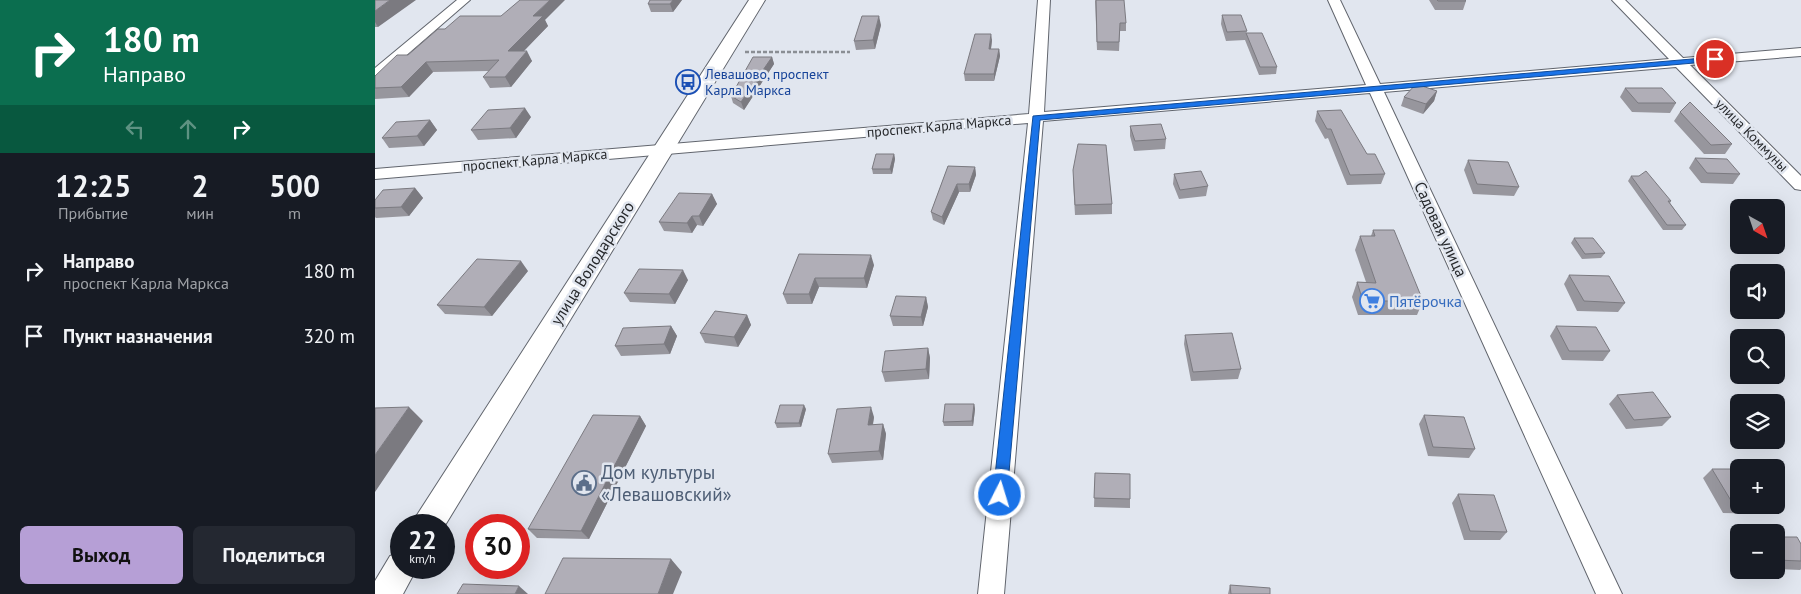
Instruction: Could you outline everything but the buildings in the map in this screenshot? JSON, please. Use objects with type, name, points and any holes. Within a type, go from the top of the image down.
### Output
[{"type":"street","points":[[375,75],[464,0]]},
{"type":"street","name":"улица Володарского","points":[[435,514],[757,0]]},
{"type":"street","points":[[991,594],[1036,118],[1044,0]]},
{"type":"street","name":"Садовая улица","points":[[1334,0],[1609,594]]},
{"type":"street","name":"улица Коммуны","points":[[1618,0],[1801,185]]},
{"type":"street","name":"проспект Карла Маркса","points":[[375,174],[1377,90],[1801,52]]},
{"type":"street","points":[[385,594],[394,579]]},
{"type":"path","points":[[724,52],[850,52]]},
{"type":"place","name":"Левашово, проспект Карла Маркса","points":[[688,82]]},
{"type":"place","name":"Пятёрочка","points":[[1372,301]]},
{"type":"place","name":"Дом культуры «Левашовский»","points":[[584,483]]},
{"type":"route","points":[[1000,495],[1036,118],[1377,90],[1715,59]]}]
